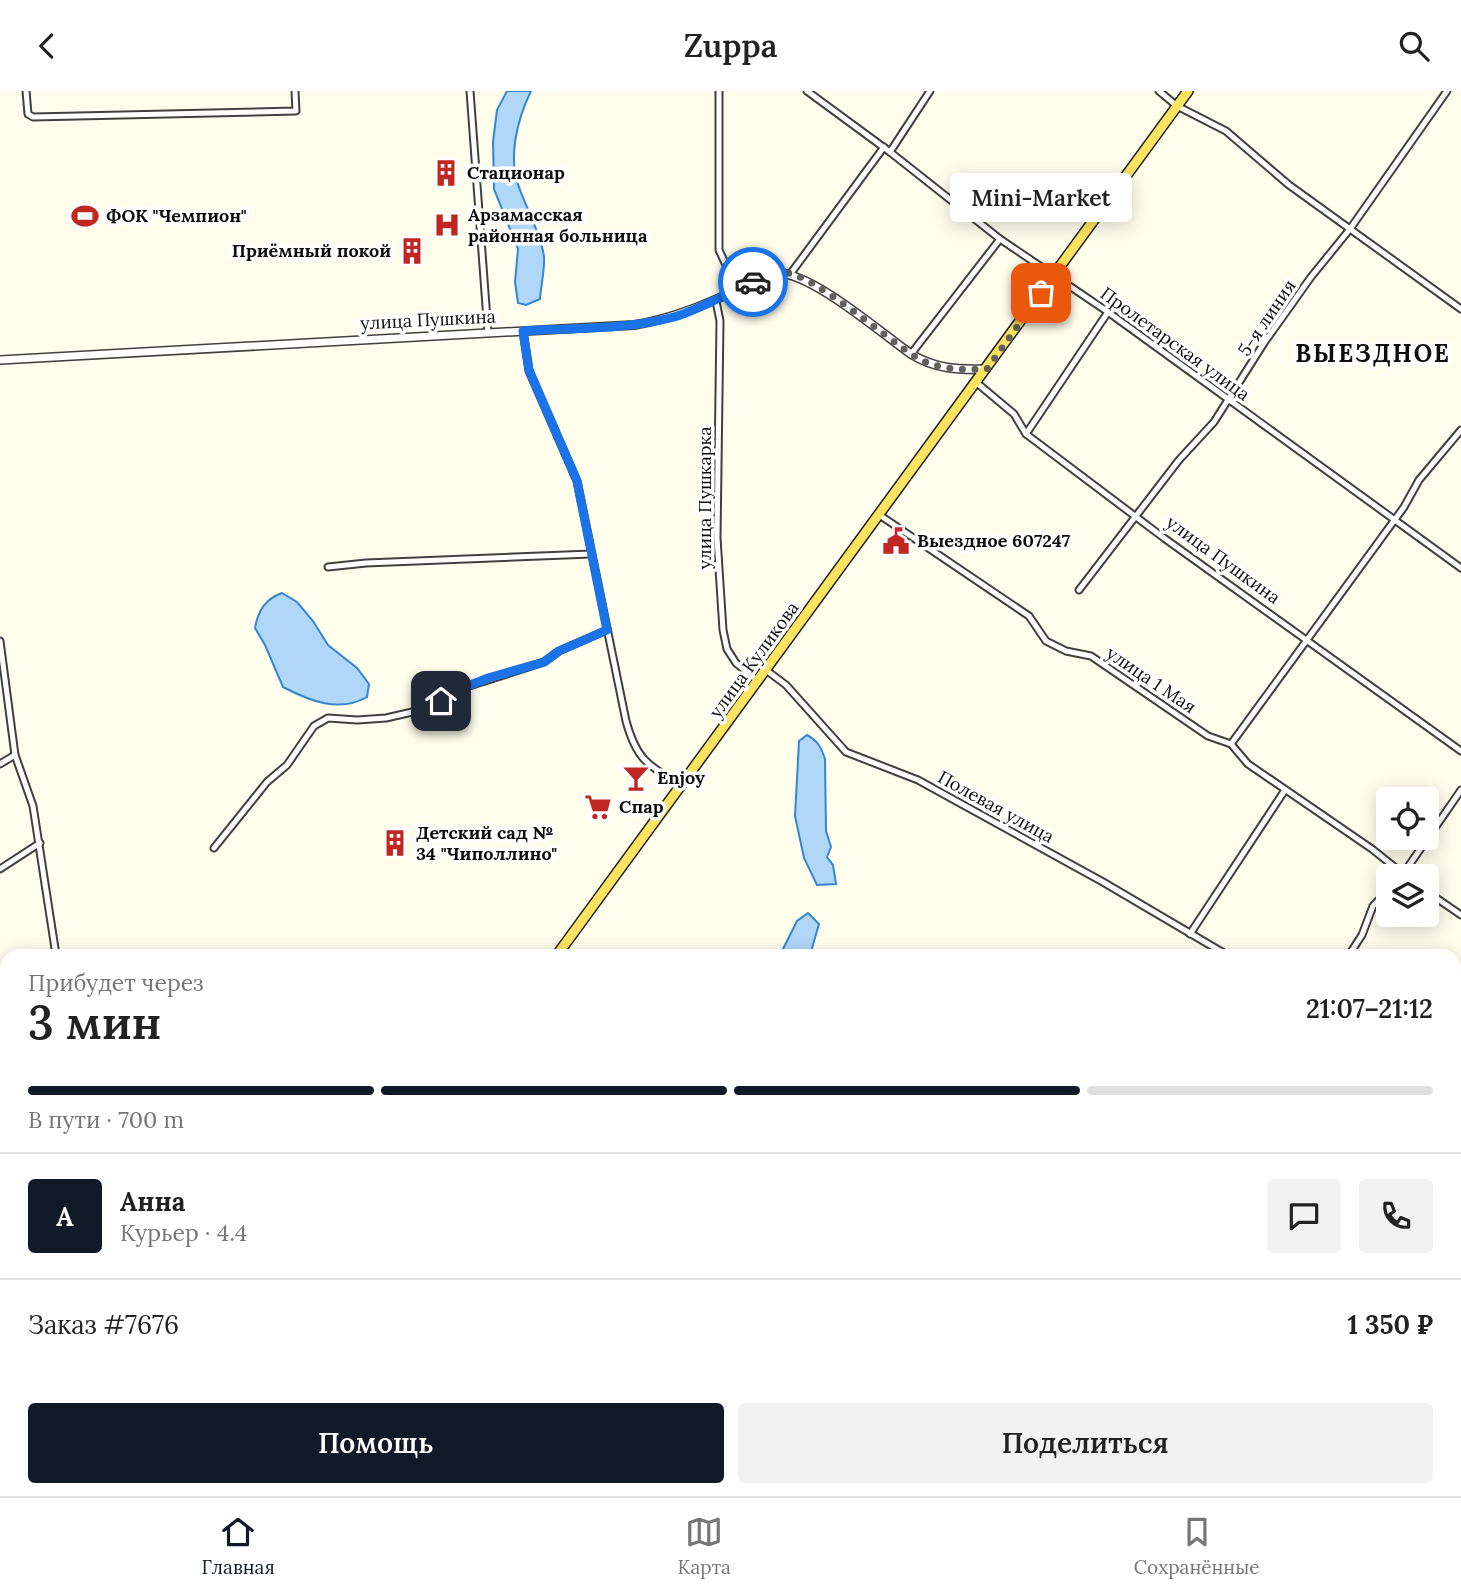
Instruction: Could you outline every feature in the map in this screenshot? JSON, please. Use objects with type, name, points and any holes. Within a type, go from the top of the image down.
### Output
[{"type":"main road","name":"улица Куликова","points":[[561,949],[1188,91]]},
{"type":"street","points":[[26,91],[26,109],[33,117],[296,111],[295,91]]},
{"type":"street","points":[[470,91],[488,333]]},
{"type":"street","points":[[719,91],[719,250],[737,289]]},
{"type":"street","name":"Пролетарская улица","points":[[807,91],[884,147],[1000,239],[1108,311],[1461,568]]},
{"type":"street","points":[[890,152],[930,91]]},
{"type":"street","points":[[1159,91],[1177,106],[1226,131],[1289,184],[1461,309]]},
{"type":"street","name":"5-я линия","points":[[1079,590],[1135,516],[1229,401],[1264,343],[1311,277],[1350,229],[1447,91]]},
{"type":"street","points":[[884,147],[791,273],[812,282],[911,354],[934,366],[965,370],[987,369]]},
{"type":"street","points":[[911,354],[1000,239]]},
{"type":"street","name":"улица Пушкина","points":[[0,361],[652,322],[716,301],[775,272],[791,273]]},
{"type":"street","name":"улица Пушкарка","points":[[716,301],[720,321],[717,538],[723,630],[727,649],[736,663],[758,681]]},
{"type":"street","points":[[1026,434],[1108,311]]},
{"type":"street","points":[[523,331],[529,370],[577,481],[626,721],[635,749],[641,758],[655,769],[682,785]]},
{"type":"street","name":"улица Пушкина","points":[[977,383],[1014,414],[1026,434],[1307,642],[1461,751]]},
{"type":"street","points":[[1231,744],[1394,520],[1419,480],[1461,430]]},
{"type":"street","name":"улица 1 Мая","points":[[878,514],[1029,616],[1046,641],[1066,651],[1091,656],[1208,736],[1231,744],[1248,764],[1373,849],[1390,864]]},
{"type":"street","points":[[328,567],[366,563],[591,554]]},
{"type":"street","points":[[214,848],[267,782],[287,765],[314,726],[328,717],[369,719],[421,710],[476,683],[544,662],[559,651],[607,630]]},
{"type":"street","points":[[0,641],[15,755],[33,806],[55,949]]},
{"type":"street","name":"Полевая улица","points":[[766,670],[786,685],[846,752],[918,780],[1103,882],[1217,949]]},
{"type":"street","points":[[0,764],[15,755]]},
{"type":"street","points":[[1191,934],[1285,789]]},
{"type":"street","points":[[1411,864],[1461,790]]},
{"type":"street","points":[[0,869],[40,843]]},
{"type":"street","points":[[1439,900],[1461,915]]},
{"type":"street","points":[[1353,949],[1376,903]]},
{"type":"water","points":[[507,91],[531,91],[515,140],[514,166],[520,190],[540,239],[544,261],[540,299],[526,305],[518,303],[515,282],[518,249],[494,189],[493,142],[497,110]]},
{"type":"water","points":[[282,593],[297,602],[328,645],[357,668],[369,684],[367,697],[356,702],[335,705],[314,701],[283,687],[255,628],[263,606]]},
{"type":"water","points":[[807,735],[819,745],[825,759],[826,831],[831,847],[827,857],[833,865],[836,884],[817,885],[804,858],[795,816],[799,741]]},
{"type":"water","points":[[808,913],[819,924],[812,949],[783,949],[797,921]]},
{"type":"way so far","points":[[753,282],[775,272],[791,273],[812,282],[919,359],[934,366],[965,370],[987,369],[1041,293]]},
{"type":"place","name":"Стационар","points":[[446,173]]},
{"type":"place","name":"ФОК \"Чемпион\"","points":[[85,216]]},
{"type":"place","name":"Арзамасская районная больница","points":[[447,225]]},
{"type":"place","name":"Приёмный покой","points":[[412,251]]},
{"type":"place","name":"Mini-Market","points":[[1041,293]]},
{"type":"place","name":"Выездное 607247","points":[[896,541]]},
{"type":"place","name":"Enjoy","points":[[636,778]]},
{"type":"place","name":"Спар","points":[[598,807]]},
{"type":"place","name":"Детский сад № 34 \"Чиполлино\"","points":[[395,843]]},
{"type":"district","name":"ВЫЕЗДНОЕ","points":[[1373,354]]},
{"type":"route","points":[[441,701],[488,678],[544,662],[559,651],[607,630],[577,481],[529,370],[523,331],[652,322],[716,301],[753,282]]}]
